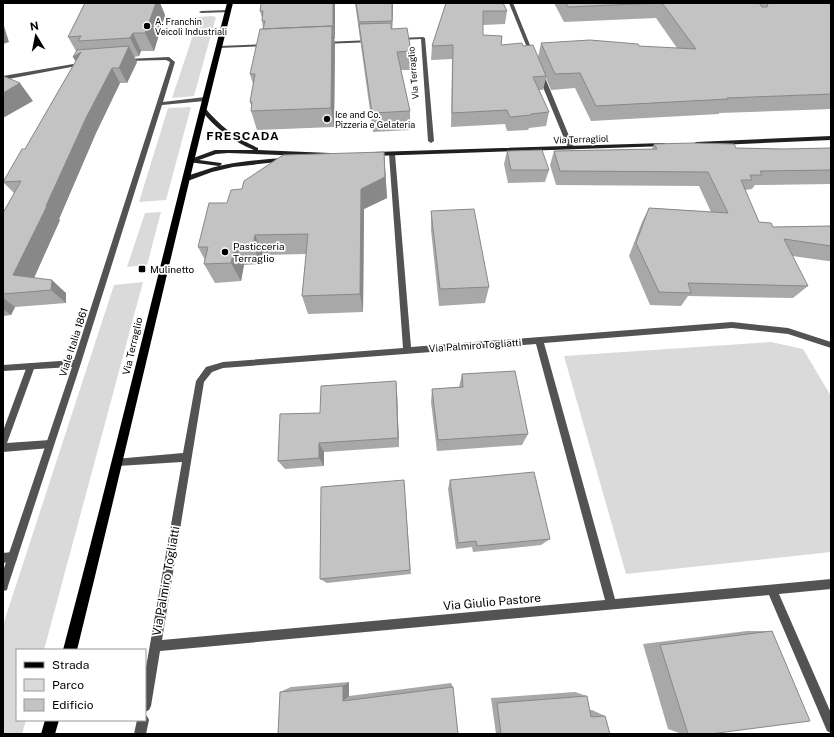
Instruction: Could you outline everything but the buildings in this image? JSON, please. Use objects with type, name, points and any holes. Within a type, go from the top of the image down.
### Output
[{"type":"main road","name":"Via Terraglio","points":[[70,649],[118,462],[185,180],[230,3]]},
{"type":"main road","points":[[48,734],[52,721]]},
{"type":"street","points":[[511,3],[535,61]]},
{"type":"street","points":[[201,12],[228,11]]},
{"type":"street","name":"Via Terraglio","points":[[391,40],[423,38],[431,141]]},
{"type":"street","points":[[320,43],[375,40]]},
{"type":"street","points":[[219,47],[272,45]]},
{"type":"street","points":[[529,47],[535,47]]},
{"type":"street","name":"Viale Italia 1861","points":[[3,586],[8,557],[50,444],[77,363],[173,62],[166,58],[118,60]]},
{"type":"street","points":[[3,78],[89,62]]},
{"type":"street","points":[[538,68],[571,148]]},
{"type":"street","points":[[160,104],[205,100]]},
{"type":"street","points":[[203,109],[220,130],[231,138],[261,151]]},
{"type":"street","points":[[689,144],[831,138]]},
{"type":"street","name":"Via Terragliol","points":[[370,154],[673,144]]},
{"type":"street","points":[[190,161],[215,152],[261,151],[340,155]]},
{"type":"street","points":[[392,154],[407,350]]},
{"type":"street","points":[[185,180],[206,170],[231,164],[332,155]]},
{"type":"street","points":[[190,161],[231,164]]},
{"type":"street","name":"Via Palmiro Togliatti","points":[[146,700],[200,381],[209,368],[223,365],[732,325],[788,331],[831,345]]},
{"type":"street","points":[[539,340],[611,604]]},
{"type":"street","points":[[3,368],[77,363]]},
{"type":"street","points":[[3,443],[31,366]]},
{"type":"street","points":[[3,448],[50,444]]},
{"type":"street","points":[[118,462],[187,456]]},
{"type":"street","name":"Via Giulio Pastore","points":[[155,646],[831,584]]},
{"type":"street","points":[[772,590],[831,727]]},
{"type":"street","points":[[140,734],[143,721]]},
{"type":"green space","points":[[199,17],[216,17],[194,96],[172,98]]},
{"type":"green space","points":[[191,107],[166,200],[139,202],[168,108]]},
{"type":"green space","points":[[161,212],[147,265],[127,267],[145,213]]},
{"type":"green space","points":[[143,282],[44,649],[16,649],[16,721],[26,721],[22,734],[3,734],[3,625],[114,285]]},
{"type":"green space","points":[[771,342],[803,349],[831,396],[831,552],[626,574],[564,356]]},
{"type":"place","name":"A. Franchin Veicoli Industriali","points":[[147,26]]},
{"type":"place","name":"Ice and Co. Pizzeria e Gelateria","points":[[327,119]]},
{"type":"place","name":"Pasticceria Terraglio","points":[[225,252]]},
{"type":"place","name":"Mulinetto","points":[[142,269]]},
{"type":"district","name":"FRESCADA","points":[[243,136]]}]
